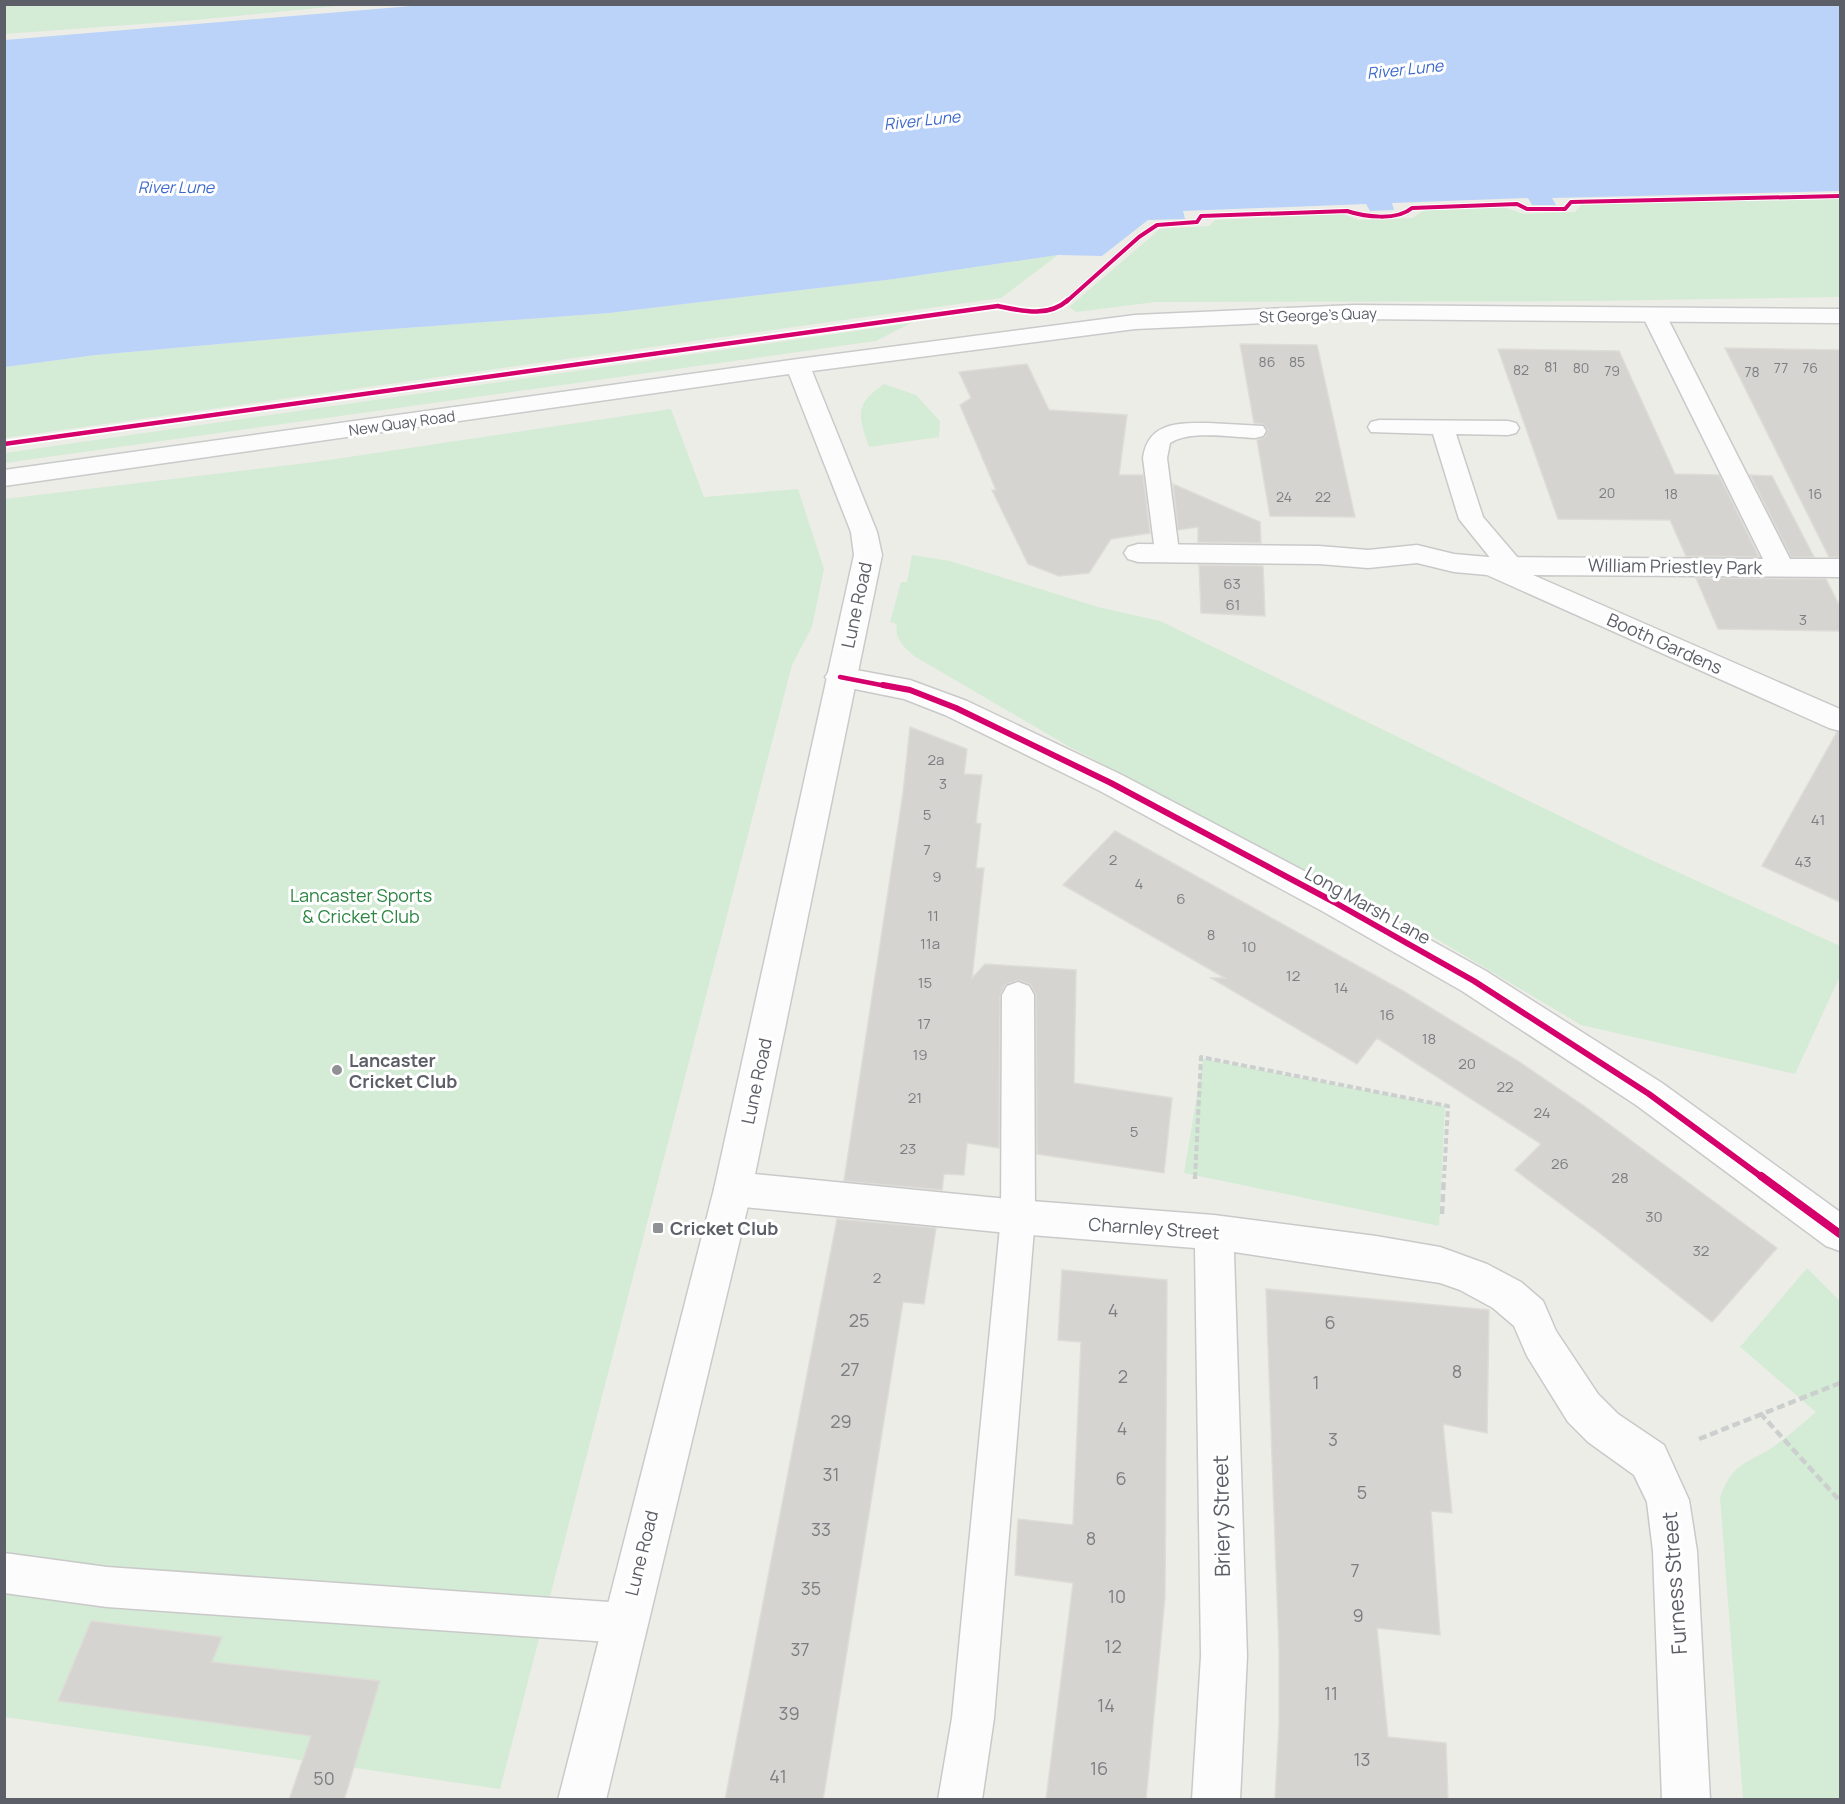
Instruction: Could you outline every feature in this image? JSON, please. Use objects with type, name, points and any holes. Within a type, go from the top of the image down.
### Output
[{"type":"street","name":"St George's Quay","points":[[798,366],[1135,322],[1354,312],[1840,316]]},
{"type":"street","points":[[1653,315],[1781,568]]},
{"type":"street","name":"New Quay Road","points":[[4,478],[798,366]]},
{"type":"street","name":"Lune Road","points":[[582,1800],[733,1189],[840,677],[868,555],[864,532],[798,366]]},
{"type":"street","name":"Booth Gardens","points":[[1138,553],[1319,555],[1352,559],[1417,554],[1454,563],[1499,565],[1840,721]]},
{"type":"street","name":"William Priestley Park","points":[[1499,565],[1840,568]]},
{"type":"street","name":"Long Marsh Lane","points":[[840,677],[910,690],[956,708],[1111,783],[1344,908],[1474,981],[1649,1094],[1840,1234]]},
{"type":"street","name":"Charnley Street","points":[[733,1189],[1018,1217],[1203,1231],[1376,1254],[1440,1265],[1473,1277],[1507,1295],[1529,1314],[1541,1343]]},
{"type":"street","name":"Briery Street","points":[[1203,1231],[1224,1656],[1216,1800]]},
{"type":"street","name":"Furness Street","points":[[1541,1343],[1583,1408],[1603,1428],[1629,1444],[1648,1460],[1668,1500],[1675,1551],[1686,1800]]},
{"type":"lane","points":[[1379,427],[1508,428]]},
{"type":"lane","points":[[1443,428],[1471,519],[1499,565]]},
{"type":"lane","points":[[1167,552],[1155,458],[1157,445],[1164,436],[1179,431],[1255,431]]},
{"type":"lane","points":[[960,1800],[977,1675],[1018,1217],[1018,995]]},
{"type":"lane","points":[[4,1573],[107,1587],[624,1623]]},
{"type":"path","points":[[1203,1231],[1202,1057],[1448,1106],[1440,1265]]},
{"type":"path","points":[[1648,1460],[1760,1413],[1840,1383]]},
{"type":"path","points":[[1760,1413],[1840,1500]]},
{"type":"green space","points":[[348,5],[196,20],[5,34],[5,6]]},
{"type":"green space","points":[[1840,198],[1840,297],[1586,301],[1156,302],[1076,312],[1069,307],[1160,229],[1209,226],[1215,220],[1343,214],[1359,220],[1412,218],[1425,210],[1503,207],[1524,214],[1575,212],[1581,205]]},
{"type":"green space","points":[[1058,255],[1001,298],[5,438],[4,367],[96,355],[379,330],[609,313],[894,279]]},
{"type":"green space","points":[[911,323],[876,341],[5,463],[5,453]]},
{"type":"green space","points":[[884,384],[916,395],[940,421],[939,437],[869,447],[862,427],[861,411],[867,398]]},
{"type":"green space","name":"Lancaster Cricket Club","points":[[671,409],[704,497],[798,489],[824,569],[812,627],[792,665],[500,1789],[5,1717],[4,499],[315,462]]},
{"type":"green space","points":[[912,555],[950,561],[1098,607],[1160,621],[1636,853],[1840,946],[1840,976],[1795,1074],[1581,1025],[1428,934],[1068,746],[914,656],[898,638],[897,624],[890,622],[901,582],[907,582]]},
{"type":"green space","points":[[1203,1059],[1445,1106],[1439,1226],[1184,1173]]},
{"type":"green space","points":[[1807,1268],[1840,1301],[1840,1799],[1743,1799],[1720,1497],[1725,1485],[1736,1470],[1776,1445],[1816,1412],[1740,1347]]},
{"type":"water","name":"River Lune","points":[[423,5],[1840,5],[1840,191],[1552,198],[1556,205],[1532,205],[1528,198],[1392,203],[1394,210],[1370,211],[1366,204],[1183,211],[1185,219],[1148,220],[1102,256],[1058,255],[894,279],[609,313],[379,330],[96,355],[5,367],[5,40]]},
{"type":"building","points":[[1240,344],[1317,345],[1355,517],[1270,516],[1257,440],[1265,437],[1268,430],[1263,424],[1254,423]]},
{"type":"building","points":[[1725,348],[1840,350],[1840,557],[1829,557]]},
{"type":"building","points":[[1498,349],[1619,351],[1675,474],[1719,475],[1759,557],[1686,556],[1670,520],[1558,519]]},
{"type":"building","points":[[1027,364],[1049,410],[1127,415],[1119,475],[1143,475],[1150,533],[1111,539],[1089,573],[1059,576],[1028,564],[992,490],[996,490],[960,405],[971,398],[959,372]]},
{"type":"building","points":[[1750,475],[1772,476],[1814,557],[1791,557]]},
{"type":"building","points":[[1173,484],[1260,522],[1261,543],[1198,542],[1198,527],[1178,530]]},
{"type":"building","points":[[1199,565],[1263,566],[1265,616],[1201,613]]},
{"type":"building","points":[[1696,578],[1826,579],[1840,607],[1840,631],[1718,629]]},
{"type":"building","points":[[910,727],[967,749],[964,774],[982,775],[976,823],[981,824],[976,868],[984,868],[972,978],[985,964],[1076,970],[1074,1083],[1172,1098],[1164,1173],[1037,1154],[1036,995],[1030,984],[1017,980],[1005,985],[1000,995],[999,1148],[967,1143],[964,1175],[944,1174],[942,1190],[844,1181],[903,793]]},
{"type":"building","points":[[1837,732],[1840,733],[1840,902],[1762,866]]},
{"type":"building","points":[[1115,831],[1405,992],[1521,1063],[1587,1108],[1777,1248],[1712,1322],[1601,1234],[1515,1170],[1541,1144],[1377,1038],[1357,1064],[1211,978],[1225,978],[1063,885]]},
{"type":"building","points":[[837,1219],[936,1228],[924,1304],[903,1302],[823,1800],[725,1800]]},
{"type":"building","points":[[1062,1270],[1167,1280],[1165,1597],[1146,1800],[1046,1800],[1073,1583],[1015,1575],[1018,1519],[1073,1525],[1081,1342],[1058,1340]]},
{"type":"building","points":[[1266,1289],[1489,1310],[1487,1433],[1443,1424],[1452,1513],[1431,1511],[1440,1635],[1377,1628],[1388,1737],[1446,1743],[1448,1800],[1275,1800],[1279,1724],[1279,1651]]},
{"type":"building","points":[[91,1621],[222,1637],[212,1662],[380,1681],[344,1800],[289,1800],[311,1736],[58,1701]]},
{"type":"cycle path","points":[[4,444],[998,306],[1029,313],[1058,309],[1139,237],[1157,225],[1197,222],[1201,216],[1347,211],[1363,216],[1405,214],[1412,208],[1517,204],[1527,209],[1565,209],[1571,202],[1840,196]]},
{"type":"cycle path","points":[[840,677],[910,690],[956,708],[1111,783],[1334,902],[1474,981],[1649,1094],[1840,1234]]},
{"type":"place","name":"Lancaster Cricket Club","points":[[337,1070]]},
{"type":"place","name":"Cricket Club","points":[[658,1228]]},
{"type":"park label","name":"Lancaster Sports & Cricket Club","points":[[361,905]]}]
